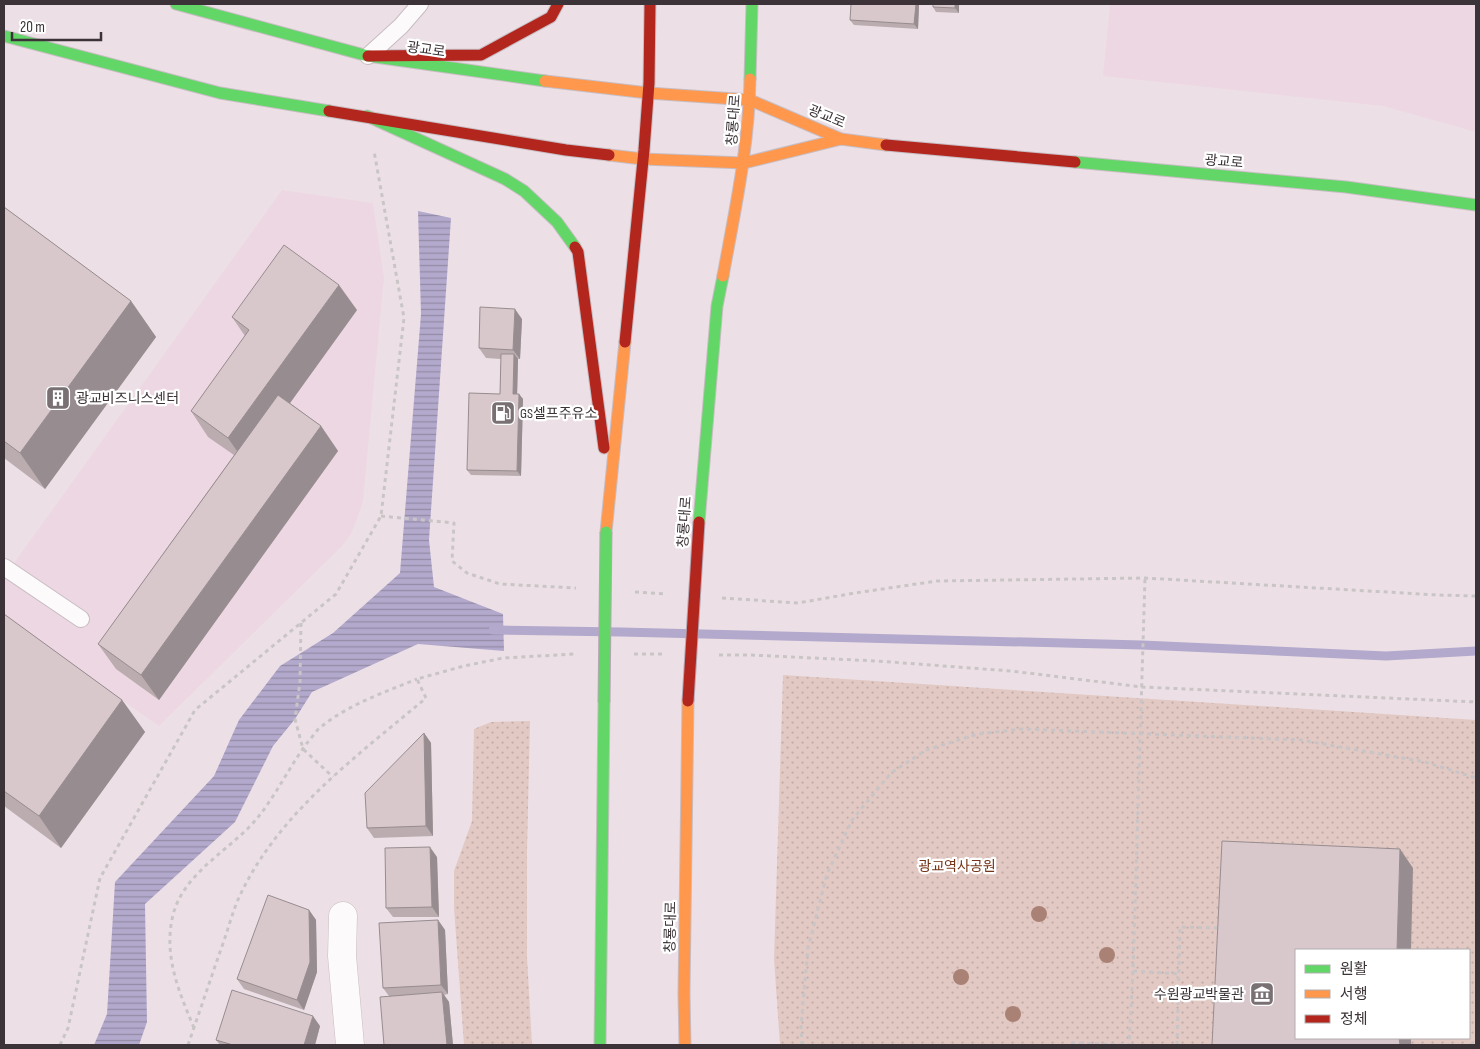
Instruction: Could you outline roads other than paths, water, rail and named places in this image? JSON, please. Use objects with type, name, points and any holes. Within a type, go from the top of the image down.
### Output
[{"type":"main road","name":"광교로","points":[[176,4],[368,56],[518,78],[648,93],[750,100],[841,139],[881,145],[1346,187],[1476,205]]},
{"type":"main road","points":[[368,56],[482,55],[551,17],[558,4]]},
{"type":"main road","points":[[600,1045],[606,532],[643,159],[648,93],[650,4]]},
{"type":"main road","name":"창룡대로","points":[[685,1045],[688,701],[699,522],[717,306],[744,163],[750,100],[752,4]]},
{"type":"main road","points":[[4,36],[220,93],[566,150],[643,159],[744,163],[841,139]]},
{"type":"main road","points":[[367,116],[505,179],[524,191],[557,222],[578,252],[609,492]]},
{"type":"street","points":[[343,916],[342,956],[350,1045]]},
{"type":"lane","points":[[368,56],[401,26],[420,4]]},
{"type":"lane","points":[[4,567],[81,619]]},
{"type":"waterway","points":[[493,630],[1142,645],[1386,656],[1476,651]]},
{"type":"place","name":"광교비즈니스센터","points":[[58,398]]},
{"type":"place","name":"GS셀프주유소","points":[[503,413]]},
{"type":"place","name":"수원광교박물관","points":[[1262,994]]},
{"type":"park label","name":"광교역사공원","points":[[957,866]]}]
